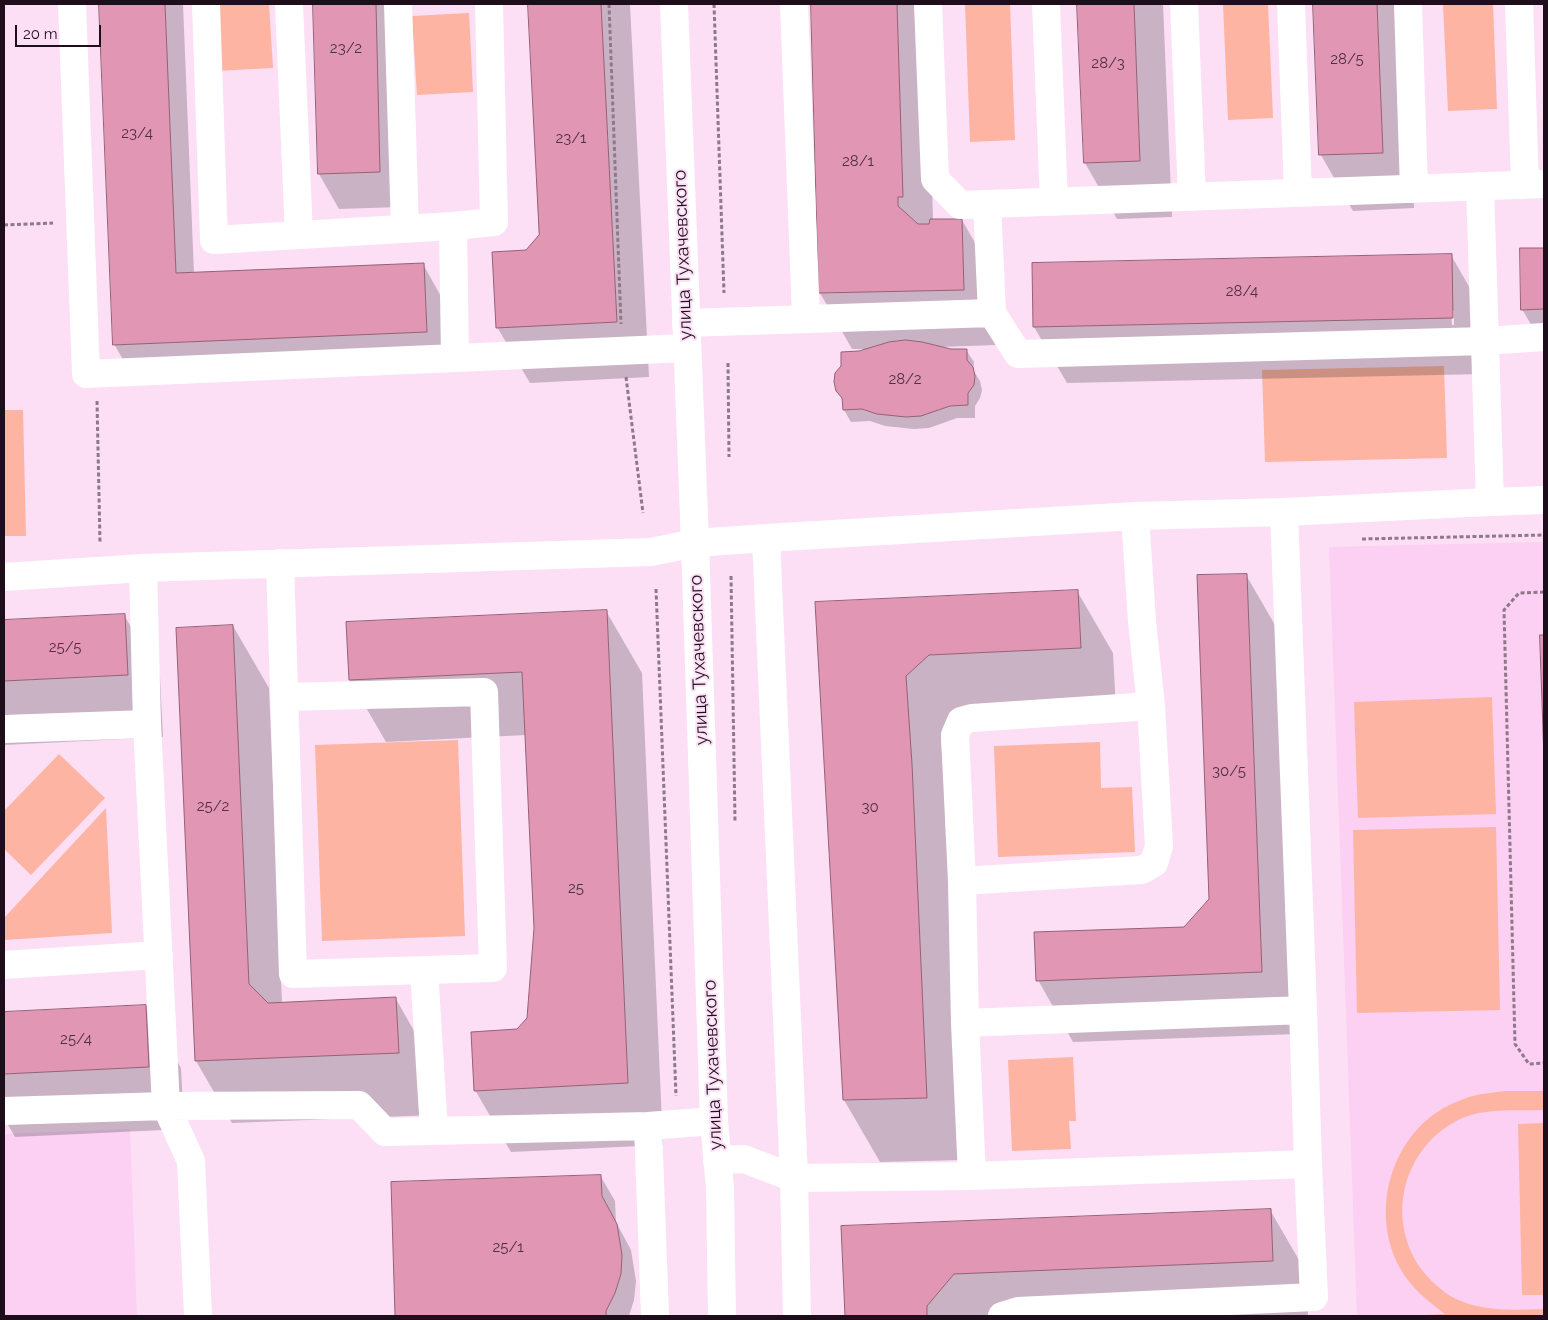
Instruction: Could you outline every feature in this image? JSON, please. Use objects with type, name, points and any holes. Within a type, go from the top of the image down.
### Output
[{"type":"main road","points":[[72,4],[86,374],[622,351],[686,336],[806,318],[992,313]]},
{"type":"main road","points":[[206,4],[214,240],[494,222],[489,4]]},
{"type":"main road","points":[[289,4],[298,235]]},
{"type":"main road","points":[[398,4],[404,229]]},
{"type":"main road","name":"улица Тухачевского","points":[[674,4],[695,543],[714,1121],[720,1188],[722,1316]]},
{"type":"main road","points":[[794,4],[806,318]]},
{"type":"main road","points":[[928,4],[935,180],[960,205],[1535,184],[1519,4]]},
{"type":"main road","points":[[1046,4],[1054,202]]},
{"type":"main road","points":[[1184,4],[1192,197]]},
{"type":"main road","points":[[1291,4],[1298,193]]},
{"type":"main road","points":[[1408,4],[1414,189]]},
{"type":"main road","points":[[1480,186],[1490,502]]},
{"type":"main road","points":[[987,204],[992,313],[1018,354],[1485,341],[1544,337]]},
{"type":"main road","points":[[453,226],[455,358]]},
{"type":"main road","points":[[4,576],[143,568],[651,552],[695,543],[1135,516],[1284,512],[1544,500]]},
{"type":"main road","points":[[1002,1316],[1018,1311],[1314,1307],[1284,512]]},
{"type":"main road","points":[[962,881],[1142,870],[1154,863],[1158,846],[1151,706],[1142,621],[1135,516]]},
{"type":"main road","points":[[766,538],[794,1178],[797,1316]]},
{"type":"main road","points":[[280,563],[284,697],[293,974],[493,968],[484,692],[284,697]]},
{"type":"main road","points":[[143,568],[147,724],[166,1106],[192,1161],[198,1316]]},
{"type":"main road","points":[[972,1176],[955,735],[961,721],[972,718],[1151,706]]},
{"type":"main road","points":[[4,729],[147,724]]},
{"type":"main road","points":[[4,965],[159,955]]},
{"type":"main road","points":[[424,970],[434,1130]]},
{"type":"main road","points":[[965,1023],[1303,1010]]},
{"type":"main road","points":[[4,1111],[166,1106],[359,1105],[384,1132],[648,1126],[714,1121]]},
{"type":"main road","points":[[648,1126],[655,1316]]},
{"type":"main road","points":[[716,1160],[744,1159],[794,1178],[972,1176],[1308,1164]]},
{"type":"path","points":[[609,4],[622,351],[643,513]]},
{"type":"path","points":[[714,4],[724,296]]},
{"type":"path","points":[[4,225],[80,222]]},
{"type":"path","points":[[728,363],[729,457]]},
{"type":"path","points":[[96,374],[100,571]]},
{"type":"path","points":[[656,589],[677,1124]]},
{"type":"path","points":[[1544,592],[1519,593],[1504,610],[1515,1044],[1529,1064],[1544,1064]]},
{"type":"shaded area","points":[[212,4],[269,4],[273,68],[216,71]]},
{"type":"shaded area","points":[[965,4],[1010,4],[1015,140],[970,142]]},
{"type":"shaded area","points":[[1223,4],[1268,4],[1273,118],[1228,120]]},
{"type":"shaded area","points":[[1443,4],[1493,4],[1497,109],[1448,111]]},
{"type":"shaded area","points":[[469,13],[473,92],[417,95],[412,16]]},
{"type":"shaded area","points":[[1444,366],[1447,458],[1265,462],[1262,370]]},
{"type":"shaded area","points":[[4,410],[23,410],[26,536],[4,536]]},
{"type":"shaded area","points":[[1544,542],[1544,1316],[1357,1316],[1329,547]]},
{"type":"shaded area","points":[[1492,697],[1496,814],[1358,818],[1354,702]]},
{"type":"shaded area","points":[[458,740],[465,936],[322,941],[315,745]]},
{"type":"shaded area","points":[[1100,742],[1101,788],[1132,787],[1135,852],[998,857],[994,746]]},
{"type":"shaded area","points":[[59,754],[105,798],[31,875],[4,849],[4,811]]},
{"type":"shaded area","points":[[106,808],[112,933],[4,940],[4,918]]},
{"type":"shaded area","points":[[1496,827],[1500,1010],[1357,1013],[1353,830]]},
{"type":"shaded area","points":[[1073,1057],[1076,1121],[1069,1121],[1071,1149],[1012,1151],[1008,1060]]},
{"type":"shaded area","points":[[1505,1091],[1544,1091],[1544,1110],[1484,1112],[1465,1117],[1443,1129],[1426,1145],[1413,1165],[1405,1186],[1402,1209],[1405,1232],[1412,1254],[1426,1275],[1452,1297],[1485,1308],[1508,1310],[1544,1309],[1544,1316],[1402,1316],[1445,1314],[1409,1282],[1400,1268],[1390,1245],[1386,1220],[1387,1195],[1393,1170],[1404,1148],[1419,1128],[1438,1112],[1466,1098]]},
{"type":"shaded area","points":[[1544,1123],[1544,1295],[1522,1295],[1518,1124]]},
{"type":"shaded area","points":[[130,1129],[137,1316],[4,1316],[4,1134]]},
{"type":"building","points":[[99,4],[165,4],[176,273],[424,263],[427,332],[113,345]]},
{"type":"building","points":[[313,4],[376,4],[380,172],[318,174]]},
{"type":"building","points":[[528,4],[601,4],[617,322],[496,328],[492,252],[526,250],[539,235]]},
{"type":"building","points":[[811,4],[897,4],[903,197],[898,197],[898,206],[918,224],[929,224],[930,219],[962,219],[964,290],[819,293]]},
{"type":"building","points":[[1077,4],[1134,4],[1140,161],[1084,163]]},
{"type":"building","points":[[1313,4],[1377,4],[1383,153],[1319,155]]},
{"type":"building","points":[[1520,248],[1544,248],[1544,309],[1521,310]]},
{"type":"building","points":[[1452,254],[1453,318],[1033,327],[1032,263]]},
{"type":"building","points":[[906,340],[951,349],[967,349],[967,360],[973,367],[975,376],[974,385],[968,393],[968,405],[950,406],[921,416],[906,417],[877,414],[862,409],[843,410],[842,398],[836,391],[834,382],[835,373],[841,366],[841,352],[859,351],[889,342]]},
{"type":"building","points":[[1247,574],[1262,972],[1036,981],[1034,932],[1184,927],[1209,899],[1197,575]]},
{"type":"building","points":[[1078,590],[1081,648],[929,655],[906,676],[912,764],[927,1098],[843,1100],[815,602]]},
{"type":"building","points":[[607,610],[628,1083],[474,1091],[471,1032],[517,1029],[527,1018],[534,928],[522,672],[349,680],[346,622]]},
{"type":"building","points":[[125,614],[128,675],[4,681],[4,620]]},
{"type":"building","points":[[233,625],[249,984],[268,1003],[396,997],[399,1053],[195,1061],[176,628]]},
{"type":"building","points":[[1540,635],[1544,635],[1544,758]]},
{"type":"building","points":[[146,1005],[149,1067],[4,1074],[4,1012]]},
{"type":"building","points":[[601,1175],[602,1196],[617,1224],[622,1255],[621,1274],[615,1293],[606,1311],[606,1316],[395,1316],[391,1182]]},
{"type":"building","points":[[1271,1209],[1273,1261],[954,1274],[927,1306],[927,1316],[845,1316],[841,1226]]}]
